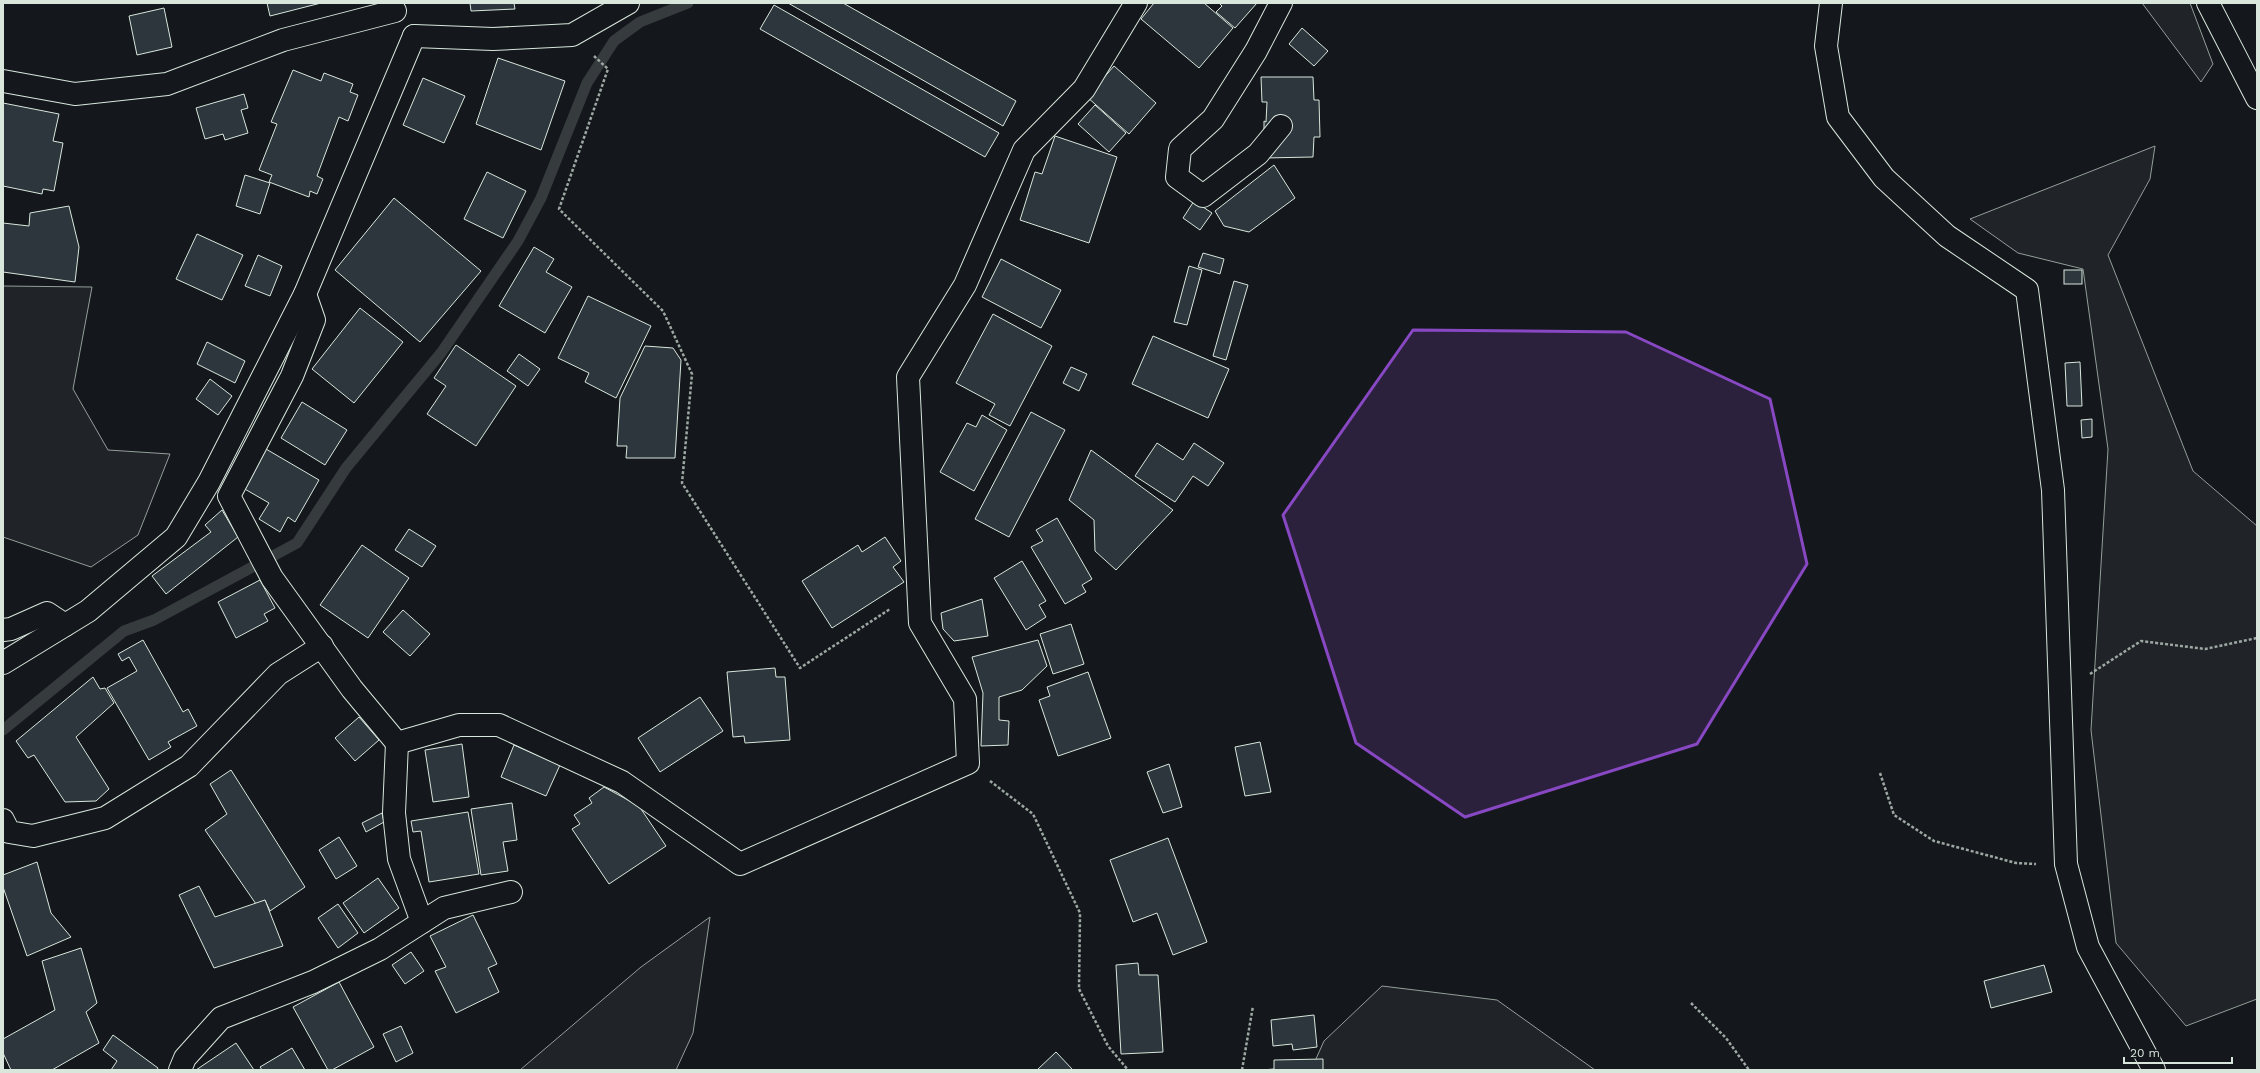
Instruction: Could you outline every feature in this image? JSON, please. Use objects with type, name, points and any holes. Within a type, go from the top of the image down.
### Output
[{"type":"street","points":[[414,36],[493,39],[572,35],[628,3]]},
{"type":"street","points":[[397,743],[459,725],[499,725],[622,782],[740,864],[968,763],[965,699],[920,622],[908,377],[965,285],[1024,150],[1084,89],[1136,3]]},
{"type":"street","points":[[1281,3],[1256,51],[1213,120],[1180,149],[1177,178],[1203,196],[1258,154],[1281,126]]},
{"type":"street","points":[[1832,3],[1826,46],[1838,117],[1884,178],[1948,236],[2027,290],[2053,490],[2066,864],[2088,947],[2154,1070]]},
{"type":"street","points":[[2208,3],[2257,98]]},
{"type":"street","points":[[3,82],[75,94],[167,84],[283,40],[393,7],[414,36]]},
{"type":"street","points":[[3,662],[88,611],[176,537],[209,482],[306,294],[414,36]]},
{"type":"street","points":[[306,294],[314,320],[292,376],[229,496],[272,578],[352,689],[397,743],[394,813],[399,859],[422,922]]},
{"type":"street","points":[[3,630],[11,629],[47,613],[65,625]]},
{"type":"street","points":[[3,820],[9,832],[33,836],[104,818],[189,766],[278,674],[322,646]]},
{"type":"street","points":[[180,1070],[185,1058],[221,1018],[313,982],[380,949],[444,908],[511,892]]},
{"type":"path","points":[[572,35],[608,69],[559,209],[663,311],[692,374],[682,484],[800,668],[888,610],[919,604]]},
{"type":"path","points":[[2061,693],[2141,641],[2205,649],[2257,638]]},
{"type":"path","points":[[968,763],[1032,814],[1080,913],[1078,989],[1108,1046],[1128,1070]]},
{"type":"path","points":[[1880,773],[1894,815],[1934,841],[2016,863],[2066,864]]},
{"type":"path","points":[[1691,1003],[1726,1038],[1749,1070]]},
{"type":"path","points":[[1242,1070],[1252,1006]]},
{"type":"highlighted area","points":[[1413,330],[1626,332],[1770,399],[1807,564],[1697,744],[1465,817],[1356,743],[1283,515]]},
{"type":"shaded area","points":[[2142,3],[2190,3],[2213,64],[2201,82]]},
{"type":"shaded area","points":[[2155,146],[2150,179],[2108,255],[2193,471],[2257,526],[2257,999],[2186,1026],[2116,943],[2091,730],[2108,449],[2083,269],[2018,253],[1970,219]]},
{"type":"shaded area","points":[[3,286],[92,287],[73,389],[108,450],[170,454],[138,535],[91,567],[3,537]]},
{"type":"shaded area","points":[[710,917],[693,1033],[676,1070],[520,1070],[641,967]]},
{"type":"shaded area","points":[[1382,986],[1497,1000],[1595,1070],[1311,1070],[1324,1041]]},
{"type":"building","points":[[267,3],[321,3],[270,16]]},
{"type":"building","points":[[470,3],[514,3],[515,9],[471,11]]},
{"type":"building","points":[[788,3],[843,3],[1016,101],[1003,126]]},
{"type":"building","points":[[1154,3],[1204,3],[1233,28],[1199,68],[1141,19]]},
{"type":"building","points":[[1219,3],[1257,3],[1235,28],[1216,12],[1222,6]]},
{"type":"building","points":[[774,5],[999,133],[985,157],[760,29]]},
{"type":"building","points":[[164,8],[172,47],[137,55],[129,16]]},
{"type":"building","points":[[1302,28],[1328,51],[1314,66],[1289,44]]},
{"type":"building","points":[[498,58],[565,81],[541,150],[476,124]]},
{"type":"building","points":[[1114,66],[1156,103],[1129,134],[1087,97]]},
{"type":"building","points":[[293,70],[321,81],[324,73],[353,84],[350,92],[358,95],[348,121],[339,117],[317,176],[323,179],[317,194],[310,191],[309,197],[269,182],[272,175],[259,170],[277,124],[271,122]]},
{"type":"building","points":[[1261,77],[1313,77],[1314,100],[1319,100],[1320,137],[1314,137],[1313,157],[1264,158],[1264,121],[1266,122],[1267,102],[1262,102]]},
{"type":"building","points":[[423,78],[465,96],[444,143],[403,125]]},
{"type":"building","points":[[244,94],[248,108],[241,110],[248,133],[225,140],[223,134],[205,139],[196,108]]},
{"type":"building","points":[[3,103],[59,114],[53,141],[63,143],[54,191],[43,189],[42,194],[3,186]]},
{"type":"building","points":[[1095,105],[1126,133],[1109,152],[1078,124]]},
{"type":"building","points":[[1055,136],[1117,157],[1089,243],[1020,220],[1035,172],[1042,174]]},
{"type":"building","points":[[1274,165],[1295,198],[1249,232],[1224,226],[1215,211]]},
{"type":"building","points":[[487,172],[526,191],[503,238],[464,219]]},
{"type":"building","points":[[245,175],[270,183],[260,214],[236,206]]},
{"type":"building","points":[[394,198],[481,271],[420,342],[335,270]]},
{"type":"building","points":[[1194,201],[1212,213],[1200,230],[1183,218]]},
{"type":"building","points":[[69,206],[79,247],[75,282],[3,272],[3,223],[29,226],[30,213]]},
{"type":"building","points":[[197,234],[243,255],[222,300],[176,279]]},
{"type":"building","points":[[534,247],[554,259],[546,272],[572,287],[545,333],[499,306]]},
{"type":"building","points":[[1203,253],[1224,259],[1220,274],[1198,267]]},
{"type":"building","points":[[258,255],[282,266],[270,296],[245,286]]},
{"type":"building","points":[[1001,259],[1061,290],[1041,328],[982,297]]},
{"type":"building","points":[[1189,266],[1202,270],[1187,325],[1174,322]]},
{"type":"building","points":[[2064,270],[2082,270],[2082,284],[2064,284]]},
{"type":"building","points":[[1234,281],[1248,285],[1226,360],[1213,356]]},
{"type":"building","points":[[588,296],[651,326],[616,398],[585,382],[589,373],[558,358]]},
{"type":"building","points":[[360,308],[403,342],[354,403],[312,369]]},
{"type":"building","points":[[993,314],[1052,346],[1010,426],[989,415],[995,404],[956,383]]},
{"type":"building","points":[[1153,336],[1229,369],[1208,418],[1132,384]]},
{"type":"building","points":[[207,342],[245,361],[235,383],[197,364]]},
{"type":"building","points":[[456,345],[516,386],[476,446],[427,414],[446,386],[434,378]]},
{"type":"building","points":[[645,346],[673,348],[681,360],[675,458],[626,458],[627,446],[617,446],[620,398]]},
{"type":"building","points":[[519,354],[540,369],[528,386],[507,371]]},
{"type":"building","points":[[2080,362],[2082,406],[2067,406],[2065,363]]},
{"type":"building","points":[[1071,367],[1087,374],[1079,391],[1063,383]]},
{"type":"building","points":[[210,379],[232,396],[218,415],[196,399]]},
{"type":"building","points":[[302,402],[347,430],[325,465],[281,438]]},
{"type":"building","points":[[1031,412],[1065,430],[1009,537],[975,519]]},
{"type":"building","points":[[982,415],[1007,430],[974,491],[940,472],[967,423],[976,427]]},
{"type":"building","points":[[2092,419],[2092,437],[2082,438],[2081,420]]},
{"type":"building","points":[[1157,443],[1183,460],[1194,443],[1224,463],[1208,486],[1193,476],[1175,502],[1135,476]]},
{"type":"building","points":[[266,449],[319,480],[295,522],[288,517],[280,532],[259,519],[269,503],[243,488]]},
{"type":"building","points":[[1091,450],[1173,510],[1116,570],[1095,551],[1094,520],[1069,500]]},
{"type":"building","points":[[222,510],[238,537],[166,594],[152,576],[211,532],[205,525]]},
{"type":"building","points":[[1057,518],[1092,579],[1082,585],[1086,592],[1065,604],[1031,547],[1043,541],[1036,530]]},
{"type":"building","points":[[409,529],[436,546],[422,567],[395,550]]},
{"type":"building","points":[[885,537],[901,561],[893,567],[904,582],[832,628],[802,581],[858,545],[862,552]]},
{"type":"building","points":[[362,545],[409,578],[368,638],[320,605]]},
{"type":"building","points":[[1022,561],[1046,601],[1039,605],[1046,617],[1026,630],[994,578]]},
{"type":"building","points":[[260,580],[275,608],[264,614],[268,621],[236,638],[218,602]]},
{"type":"building","points":[[982,599],[988,636],[954,641],[943,629],[941,613]]},
{"type":"building","points":[[403,610],[430,634],[410,656],[383,632]]},
{"type":"building","points":[[1071,624],[1084,664],[1053,674],[1040,634]]},
{"type":"building","points":[[143,640],[183,712],[188,709],[197,726],[168,742],[171,747],[149,760],[107,688],[137,671],[129,657],[122,661],[118,654]]},
{"type":"building","points":[[1038,640],[1047,666],[1022,690],[999,697],[999,720],[1009,721],[1008,745],[981,746],[983,693],[972,657]]},
{"type":"building","points":[[775,668],[776,677],[785,677],[790,740],[745,743],[744,736],[733,737],[727,672]]},
{"type":"building","points":[[1088,672],[1111,738],[1058,756],[1039,700],[1050,696],[1047,687]]},
{"type":"building","points":[[93,677],[100,689],[105,688],[114,703],[76,737],[109,789],[96,801],[65,802],[34,755],[28,758],[16,741]]},
{"type":"building","points":[[700,697],[723,731],[660,772],[638,738]]},
{"type":"building","points":[[359,717],[379,740],[355,761],[335,738]]},
{"type":"building","points":[[1260,742],[1271,792],[1245,796],[1235,747]]},
{"type":"building","points":[[462,744],[469,797],[433,802],[425,750]]},
{"type":"building","points":[[514,745],[560,765],[546,796],[501,777]]},
{"type":"building","points":[[1169,764],[1182,807],[1163,813],[1147,772]]},
{"type":"building","points":[[231,770],[305,887],[270,911],[265,900],[256,904],[205,830],[227,814],[210,784]]},
{"type":"building","points":[[604,787],[639,806],[666,846],[609,884],[572,829],[580,824],[574,815],[592,803],[589,798]]},
{"type":"building","points":[[512,803],[517,840],[503,842],[508,871],[481,875],[471,809]]},
{"type":"building","points":[[468,812],[479,874],[429,882],[421,831],[413,832],[411,821]]},
{"type":"building","points":[[382,813],[384,822],[366,832],[362,823]]},
{"type":"building","points":[[339,837],[357,866],[336,879],[319,850]]},
{"type":"building","points":[[1168,838],[1207,942],[1173,955],[1157,913],[1133,922],[1110,860]]},
{"type":"building","points":[[37,862],[51,913],[71,937],[27,956],[3,887],[3,875]]},
{"type":"building","points":[[378,878],[399,908],[364,933],[343,903]]},
{"type":"building","points":[[199,886],[215,917],[265,900],[283,946],[214,968],[179,895]]},
{"type":"building","points":[[338,904],[358,933],[338,948],[318,918]]},
{"type":"building","points":[[473,915],[497,964],[488,968],[499,992],[456,1013],[435,971],[446,967],[430,936]]},
{"type":"building","points":[[81,948],[97,1003],[86,1012],[99,1043],[52,1070],[11,1070],[3,1053],[3,1039],[55,1010],[42,961]]},
{"type":"building","points":[[411,952],[424,971],[405,984],[392,965]]},
{"type":"building","points":[[1138,963],[1139,975],[1158,975],[1163,1052],[1121,1054],[1116,965]]},
{"type":"building","points":[[2044,965],[2052,992],[1991,1008],[1984,981]]},
{"type":"building","points":[[339,982],[374,1047],[332,1070],[328,1070],[293,1007]]},
{"type":"building","points":[[1314,1015],[1317,1047],[1293,1050],[1292,1044],[1273,1046],[1271,1020]]},
{"type":"building","points":[[401,1026],[413,1053],[396,1062],[383,1034]]},
{"type":"building","points":[[113,1035],[158,1068],[157,1070],[111,1070],[117,1061],[103,1050]]},
{"type":"building","points":[[236,1043],[254,1070],[196,1070]]},
{"type":"building","points":[[292,1048],[305,1070],[262,1070],[260,1067]]},
{"type":"building","points":[[1056,1052],[1073,1070],[1037,1070]]},
{"type":"building","points":[[1323,1059],[1323,1070],[1262,1070],[1274,1069],[1274,1060]]},
{"type":"waterway","points":[[3,730],[124,631],[154,620],[297,543],[346,468],[441,353],[518,241],[541,198],[587,83],[614,41],[640,22],[688,3]]}]
